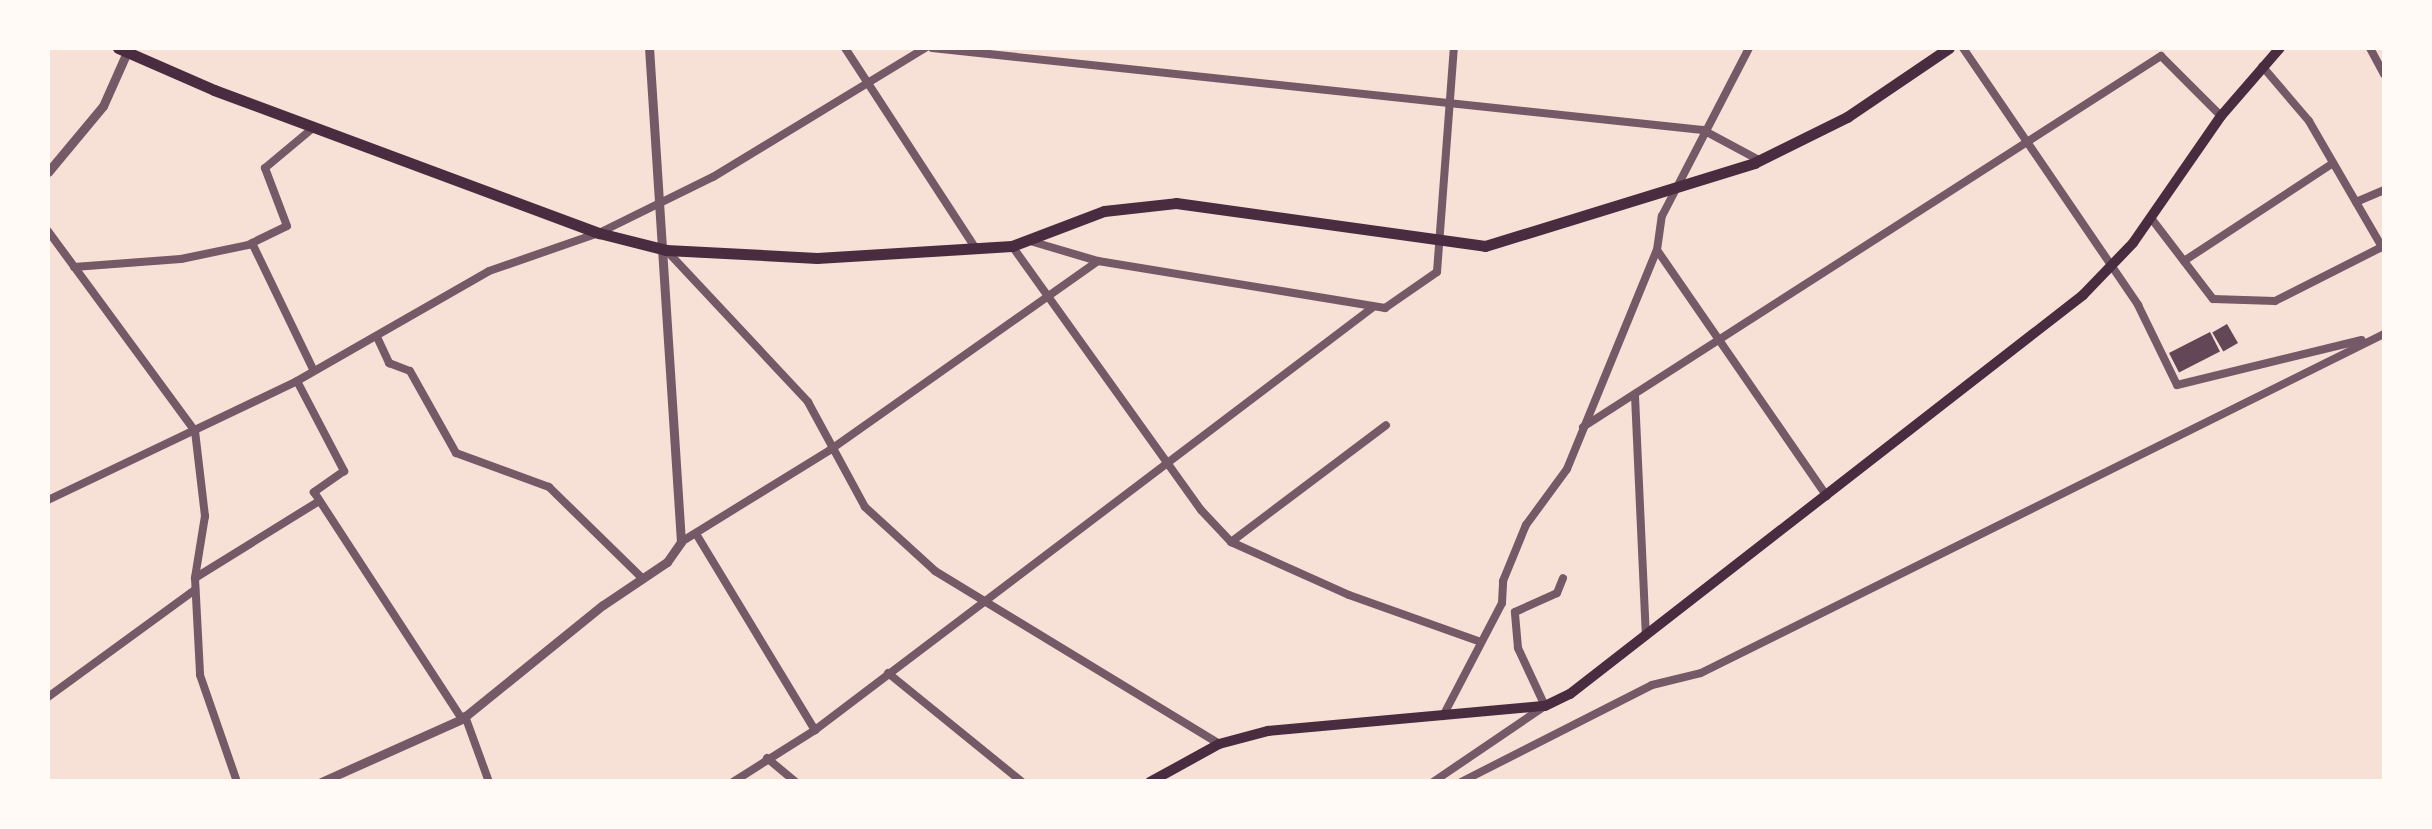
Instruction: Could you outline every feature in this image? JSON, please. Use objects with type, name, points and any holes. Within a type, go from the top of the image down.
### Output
[{"type":"highway","points":[[122,50],[599,232],[666,250],[817,258],[1012,246],[1104,210],[1176,203],[1439,243],[1485,246],[1678,190],[1759,160],[1846,117],[1949,48]]},
{"type":"main road","points":[[1150,782],[1218,744],[1349,719],[1443,716],[1544,706],[1570,694],[1827,496],[2113,267],[2221,116],[2280,48]]},
{"type":"street","points":[[649,48],[666,250],[681,542]]},
{"type":"street","points":[[845,48],[976,249]]},
{"type":"street","points":[[48,500],[297,381],[489,271],[599,232],[662,202],[928,48],[1703,130],[1759,160]]},
{"type":"street","points":[[1030,241],[1098,261],[1385,308],[1437,272],[1454,48]]},
{"type":"street","points":[[1443,716],[1502,603],[1504,580],[1526,525],[1567,469],[1656,250],[1662,216],[1748,48]]},
{"type":"street","points":[[1963,48],[2113,267],[2177,385],[2383,335]]},
{"type":"street","points":[[2370,48],[2384,74]]},
{"type":"street","points":[[48,172],[103,106],[122,50]]},
{"type":"street","points":[[1583,427],[1718,346],[2161,56],[2221,116]]},
{"type":"street","points":[[2151,218],[2213,299],[2275,301],[2382,247],[2333,163],[2262,66]]},
{"type":"street","points":[[74,266],[181,259],[252,243],[287,226],[264,168],[314,126]]},
{"type":"street","points":[[2184,260],[2333,163]]},
{"type":"street","points":[[2356,202],[2384,190]]},
{"type":"street","points":[[48,231],[195,431],[205,516],[195,578],[200,675],[237,782]]},
{"type":"street","points":[[252,243],[314,369]]},
{"type":"street","points":[[1012,246],[1231,542],[1348,596],[1481,642]]},
{"type":"street","points":[[666,250],[695,287],[765,349],[820,419],[830,450],[866,506],[936,571],[1218,744]]},
{"type":"street","points":[[1656,250],[1718,346],[1827,496]]},
{"type":"street","points":[[321,782],[463,718],[642,578],[681,542],[698,537],[830,450],[1098,261]]},
{"type":"street","points":[[733,782],[815,730],[1372,308]]},
{"type":"street","points":[[1462,782],[1652,685],[1702,674],[2383,335]]},
{"type":"street","points":[[377,337],[389,363],[410,371],[456,453],[549,487],[642,578]]},
{"type":"street","points":[[297,381],[344,471],[314,492],[463,718],[489,782]]},
{"type":"street","points":[[1635,396],[1646,636]]},
{"type":"street","points":[[1231,542],[1386,425]]},
{"type":"street","points":[[195,578],[320,501]]},
{"type":"street","points":[[698,537],[815,730]]},
{"type":"street","points":[[1433,782],[1544,706],[1518,648],[1515,612],[1556,593],[1563,578]]},
{"type":"street","points":[[48,696],[195,590]]},
{"type":"street","points":[[888,674],[1022,782]]},
{"type":"street","points":[[767,758],[796,782]]},
{"type":"building","points":[[2227,324],[2238,343],[2223,352],[2212,333]]},
{"type":"building","points":[[2210,332],[2220,352],[2179,372],[2169,353]]}]
